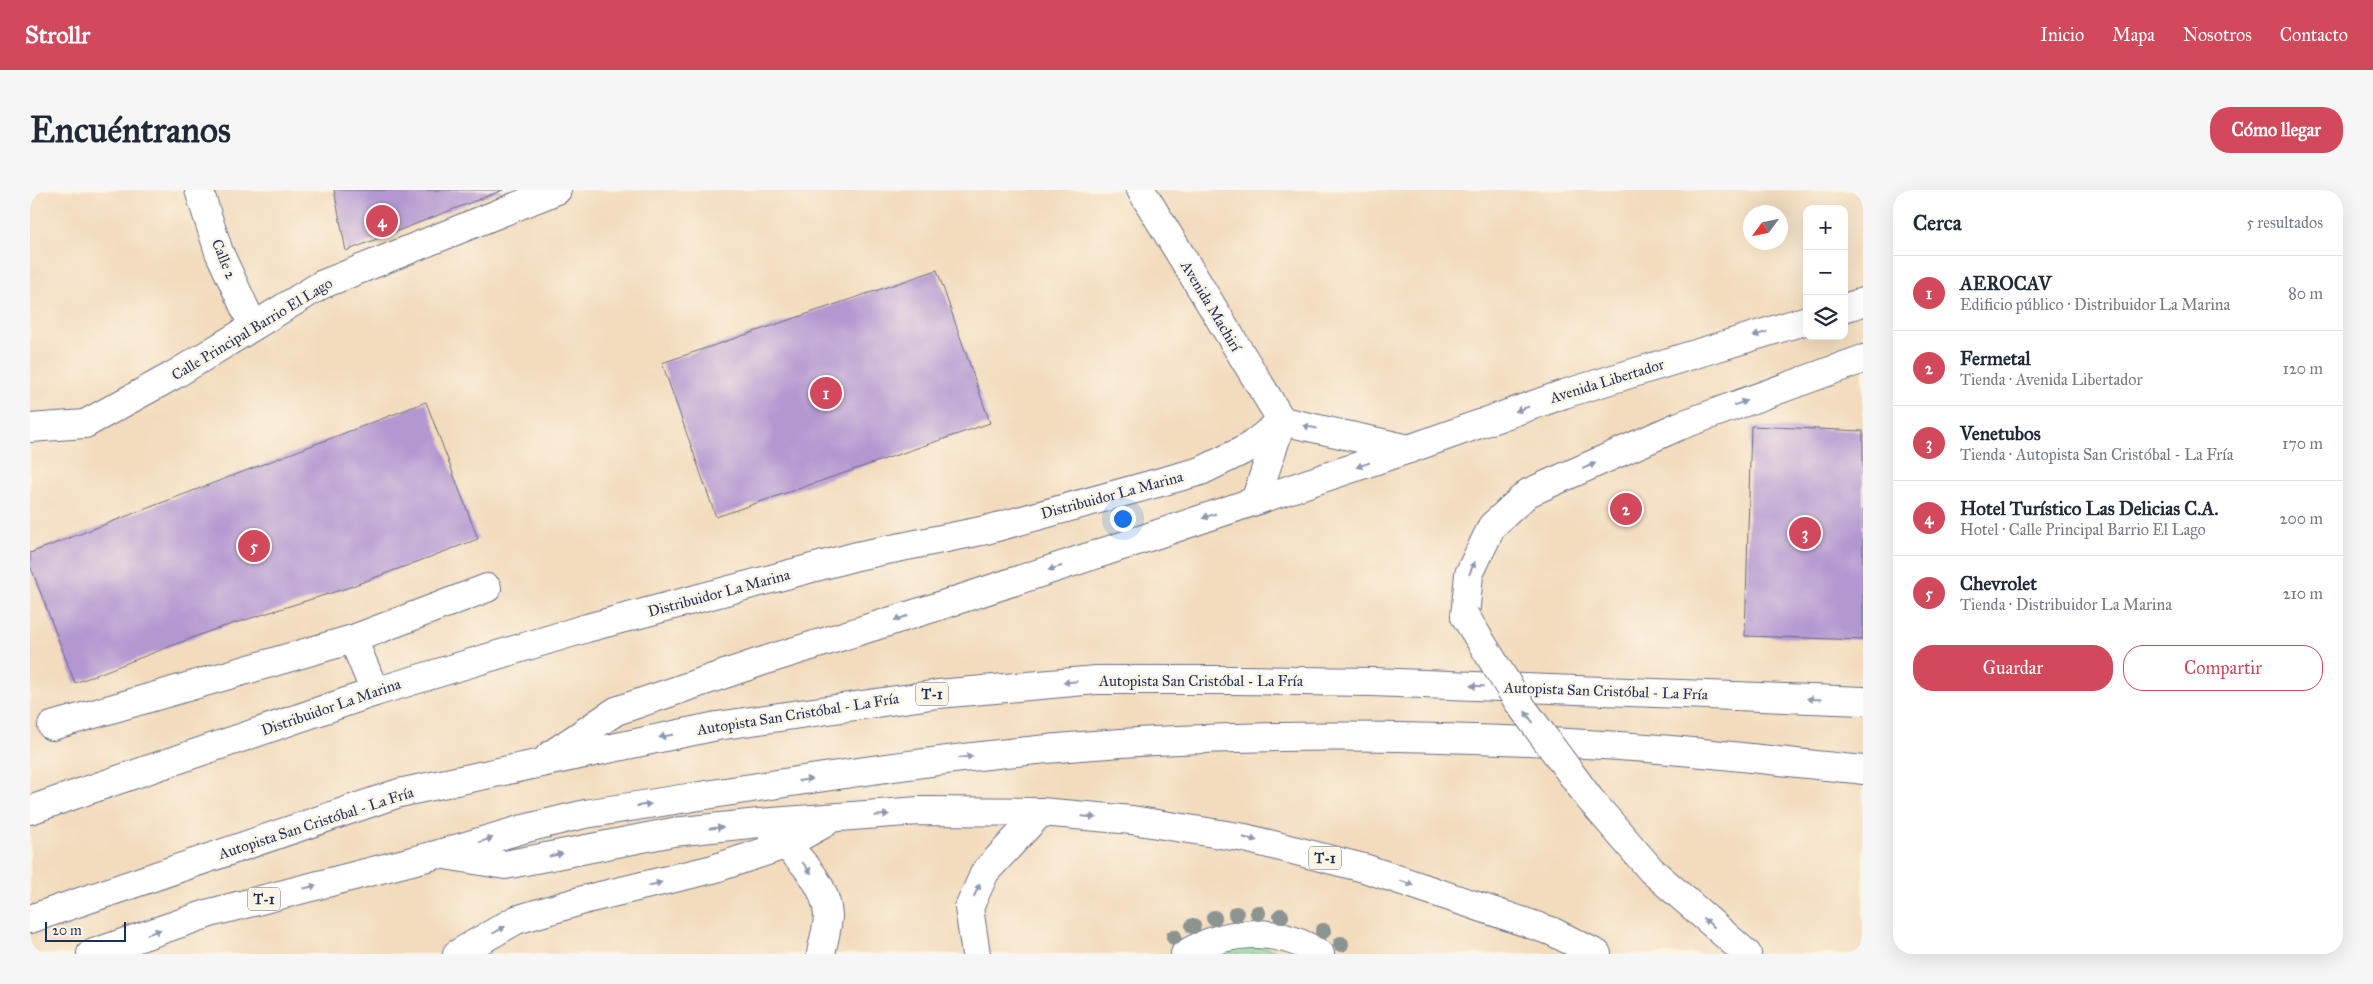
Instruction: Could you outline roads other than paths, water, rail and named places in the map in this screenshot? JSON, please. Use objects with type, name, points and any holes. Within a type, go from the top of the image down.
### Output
[{"type":"main road","name":"Calle 2","points":[[199,190],[219,252],[253,326]]},
{"type":"main road","name":"Calle Principal Barrio El Lago","points":[[30,428],[85,424],[174,376],[320,286],[557,190]]},
{"type":"main road","name":"Avenida Machirí","points":[[1141,190],[1282,421]]},
{"type":"main road","points":[[1848,307],[1863,302]]},
{"type":"main road","name":"Avenida Libertador","points":[[538,763],[616,710],[760,662],[933,608],[1255,501],[1564,394],[1803,321]]},
{"type":"main road","points":[[1746,954],[1651,870],[1589,798],[1519,702],[1465,616],[1469,574],[1492,526],[1528,493],[1679,426],[1863,359]]},
{"type":"main road","points":[[1255,501],[1282,421],[1409,449]]},
{"type":"main road","name":"Distribuidor La Marina","points":[[30,810],[375,692],[606,623],[857,556],[986,530],[1201,471],[1248,448],[1282,421]]},
{"type":"main road","points":[[52,726],[353,639],[487,588]]},
{"type":"main road","points":[[353,639],[375,692]]},
{"type":"main road","name":"Autopista San Cristóbal - La Fría","points":[[30,919],[399,793],[717,726],[846,705],[938,694],[1096,680],[1372,682],[1863,701]]},
{"type":"main road","points":[[439,854],[523,829],[595,813],[966,756],[1154,741],[1343,736],[1476,739],[1622,746],[1863,770]]},
{"type":"main road","name":"T-1","points":[[91,954],[210,913],[439,854],[505,865],[673,832],[759,823],[833,819],[920,811],[1041,812],[1132,820],[1245,838],[1364,868],[1550,931],[1597,954]]},
{"type":"main road","points":[[976,954],[969,908],[985,872],[1041,812]]},
{"type":"main road","points":[[457,954],[516,920],[587,899],[713,869],[785,845],[833,819]]},
{"type":"main road","points":[[759,823],[785,845],[811,872],[820,887],[828,915],[821,954]]},
{"type":"main road","points":[[1185,954],[1202,944],[1220,938],[1258,934],[1277,936],[1295,941],[1320,954]]},
{"type":"place","name":"Hotel Turístico Las Delicias C.A.","points":[[382,221]]},
{"type":"place","name":"AEROCAV","points":[[826,393]]},
{"type":"place","name":"Fermetal","points":[[1626,509]]},
{"type":"place","name":"Venetubos","points":[[1805,533]]},
{"type":"place","name":"Chevrolet","points":[[254,546]]}]
